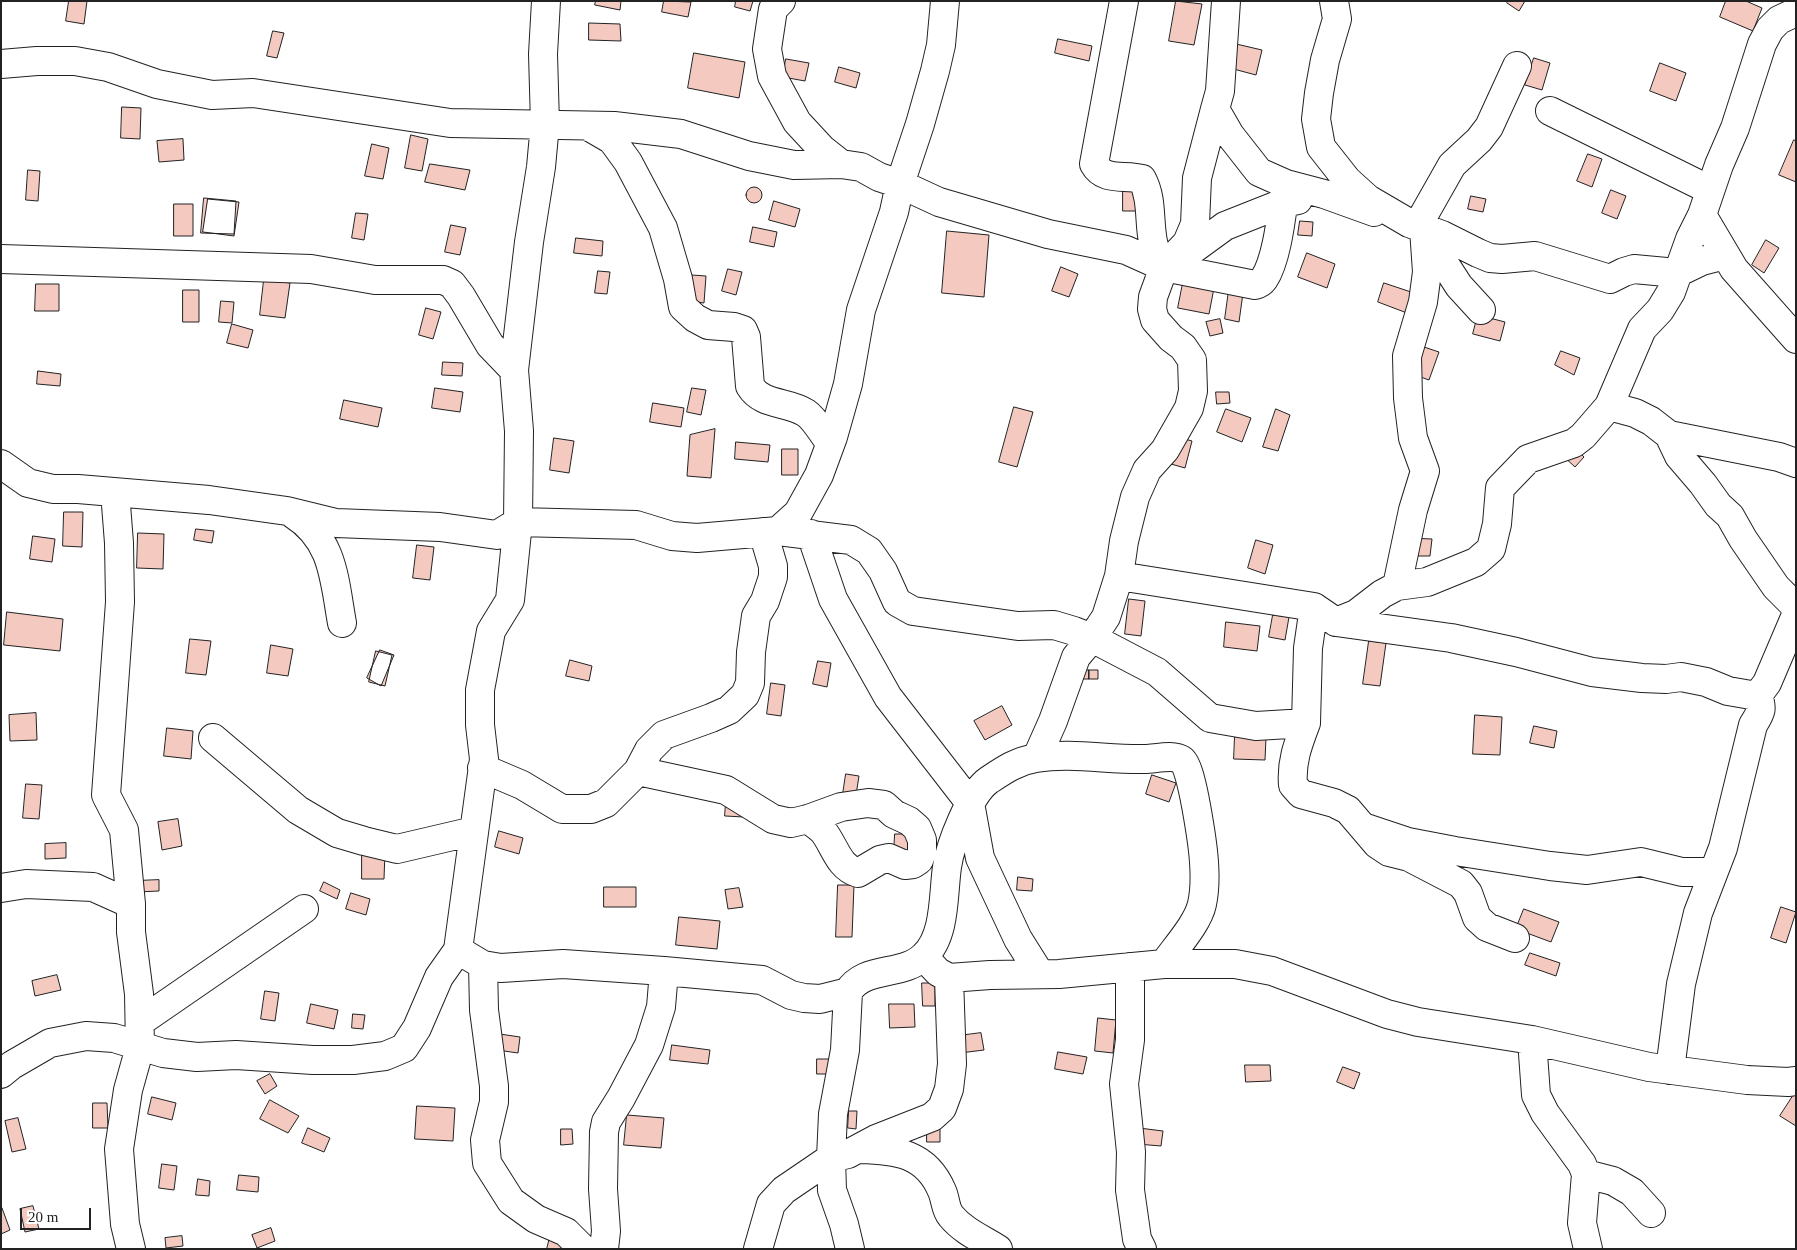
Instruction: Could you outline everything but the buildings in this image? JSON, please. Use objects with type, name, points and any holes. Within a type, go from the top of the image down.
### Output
[{"type":"street","points":[[140,1034],[163,1053],[196,1057],[236,1055],[353,1060],[385,1056],[404,1048],[417,1028],[439,977],[458,950],[484,759],[480,725],[480,690],[491,631],[510,600],[518,522],[519,431],[514,370],[545,124],[543,54],[546,1]]},
{"type":"street","points":[[781,1],[774,9],[767,48],[772,76],[796,122],[822,149],[841,164]]},
{"type":"street","points":[[771,531],[798,513],[819,475],[830,443],[848,384],[861,310],[894,212],[895,177],[920,124],[941,44],[945,1]]},
{"type":"street","points":[[1124,1],[1094,164],[1098,171],[1106,174],[1142,178],[1148,195],[1153,246],[1157,257],[1164,267]]},
{"type":"street","points":[[1037,757],[1053,721],[1076,657],[1106,617],[1118,576],[1124,541],[1136,496],[1147,470],[1165,450],[1189,408],[1193,391],[1192,360],[1183,347],[1171,338],[1155,320],[1152,309],[1153,297],[1164,267],[1187,243],[1195,224],[1197,178],[1220,91],[1226,1]]},
{"type":"street","points":[[1334,1],[1337,19],[1325,60],[1316,119],[1321,146],[1347,180],[1368,199],[1417,226],[1429,240],[1459,286],[1481,310]]},
{"type":"street","points":[[1325,614],[1356,614],[1382,594],[1397,586],[1427,582],[1476,562],[1491,549],[1497,524],[1500,488],[1528,459],[1574,442],[1583,436],[1609,406],[1642,329],[1660,310],[1671,292],[1706,202],[1718,165],[1735,128],[1762,44],[1770,29],[1778,20],[1796,12]]},
{"type":"street","points":[[1,64],[37,61],[75,61],[108,67],[157,84],[212,95],[253,93],[450,124],[614,126],[681,134],[749,156],[794,165],[841,164],[861,168],[895,177],[939,202],[1048,234],[1126,250],[1164,267],[1255,285],[1260,283],[1268,270],[1275,247],[1284,194]]},
{"type":"street","points":[[1397,586],[1412,510],[1425,471],[1413,438],[1408,398],[1407,356],[1423,302],[1427,272],[1417,226],[1452,165],[1479,140],[1489,127],[1517,66]]},
{"type":"street","points":[[1215,109],[1230,135],[1259,172],[1284,194]]},
{"type":"street","points":[[1550,111],[1706,202],[1725,255],[1734,269],[1796,339]]},
{"type":"street","points":[[588,126],[612,140],[628,162],[663,228],[678,280],[683,307],[695,318],[708,325],[734,327],[743,330],[746,338],[750,386],[754,393],[767,400],[789,405],[807,413],[830,443]]},
{"type":"street","points":[[1164,267],[1177,261],[1225,226],[1284,194],[1324,194],[1442,235],[1490,258],[1502,259],[1535,256],[1610,280],[1634,269],[1677,273],[1702,261],[1725,255]]},
{"type":"street","points":[[1,259],[311,268],[374,280],[442,280],[452,284],[490,345],[514,370]]},
{"type":"street","points":[[1609,406],[1634,413],[1651,421],[1670,435],[1779,457],[1796,463]]},
{"type":"street","points":[[1670,435],[1678,456],[1704,484],[1718,505],[1730,516],[1742,539],[1776,587],[1796,607]]},
{"type":"street","points":[[1,464],[28,483],[53,489],[78,489],[210,500],[290,512],[336,523],[440,527],[497,535],[518,522],[636,525],[672,536],[697,538],[771,531],[851,540],[869,551],[883,570],[897,602],[913,611],[1018,626],[1054,625],[1092,638],[1157,672],[1210,718],[1256,726],[1306,723]]},
{"type":"street","points":[[115,492],[119,543],[120,602],[106,796],[124,830],[131,904],[131,932],[139,994],[140,1034],[128,1090],[119,1149],[125,1224],[131,1249]]},
{"type":"street","points":[[290,512],[308,523],[323,544],[332,563],[342,623]]},
{"type":"street","points":[[482,768],[522,785],[562,809],[591,808],[606,803],[638,771],[649,750],[664,735],[729,710],[745,695],[750,683],[751,652],[756,616],[765,601],[773,577],[771,531]]},
{"type":"street","points":[[810,534],[833,598],[888,697],[970,803],[980,858],[1018,939],[1040,974]]},
{"type":"street","points":[[1118,576],[1451,638],[1516,652],[1592,672],[1642,678],[1666,679],[1681,677],[1706,682],[1728,691],[1751,695],[1758,694],[1767,683],[1796,615]]},
{"type":"street","points":[[1325,614],[1308,648],[1306,723],[1295,752],[1292,785],[1301,794],[1334,802],[1348,810],[1377,844],[1389,852],[1409,857],[1461,884],[1468,893],[1477,918],[1487,927],[1514,938]]},
{"type":"street","points":[[1670,1070],[1681,984],[1700,907],[1723,848],[1753,725],[1762,712],[1758,694]]},
{"type":"street","points":[[213,738],[298,810],[337,833],[364,842],[397,849],[474,831]]},
{"type":"street","points":[[850,1249],[844,1224],[832,1190],[831,1158],[833,1114],[845,1050],[848,992],[853,983],[861,978],[908,966],[924,957],[937,939],[944,900],[947,865],[970,803],[978,790],[986,782],[1015,763],[1037,757],[1177,758],[1186,764],[1195,802],[1204,859],[1205,882],[1202,905],[1192,924],[1164,964]]},
{"type":"street","points":[[638,771],[726,790],[773,819],[791,823],[808,819]]},
{"type":"street","points":[[1363,827],[1418,844],[1550,866],[1587,870],[1641,862],[1682,872],[1714,872]]},
{"type":"street","points":[[1682,872],[1700,907]]},
{"type":"street","points":[[1,888],[26,884],[93,887],[131,904]]},
{"type":"street","points":[[1,1074],[12,1065],[50,1043],[86,1036],[114,1038],[140,1034],[304,909]]},
{"type":"street","points":[[458,950],[483,965],[501,968],[563,964],[762,980],[790,995],[804,998],[820,999],[848,992]]},
{"type":"street","points":[[924,957],[938,972],[949,978],[1060,974],[1164,964],[1235,964],[1272,971],[1387,1014],[1418,1022],[1532,1040],[1649,1067],[1747,1080],[1796,1081]]},
{"type":"street","points":[[483,965],[484,1010],[494,1086],[494,1102],[485,1140],[487,1163],[512,1201],[536,1219],[566,1232],[582,1249]]},
{"type":"street","points":[[1130,966],[1130,1040],[1124,1084],[1131,1152],[1130,1190],[1137,1239],[1142,1249]]},
{"type":"street","points":[[604,1249],[606,1231],[603,1189],[604,1132],[606,1122],[649,1045],[661,1007],[664,971]]},
{"type":"street","points":[[758,1249],[771,1204],[784,1190],[831,1158],[848,1154],[876,1139],[932,1117],[942,1108],[949,1089],[952,1064],[949,978]]},
{"type":"street","points":[[1532,1040],[1536,1094],[1545,1113],[1582,1164],[1586,1174],[1582,1223],[1588,1249]]},
{"type":"street","points":[[860,1149],[885,1149],[902,1152],[918,1160],[942,1191],[950,1215],[964,1229],[998,1249]]},
{"type":"street","points":[[1586,1174],[1613,1181],[1632,1192],[1651,1213]]}]
